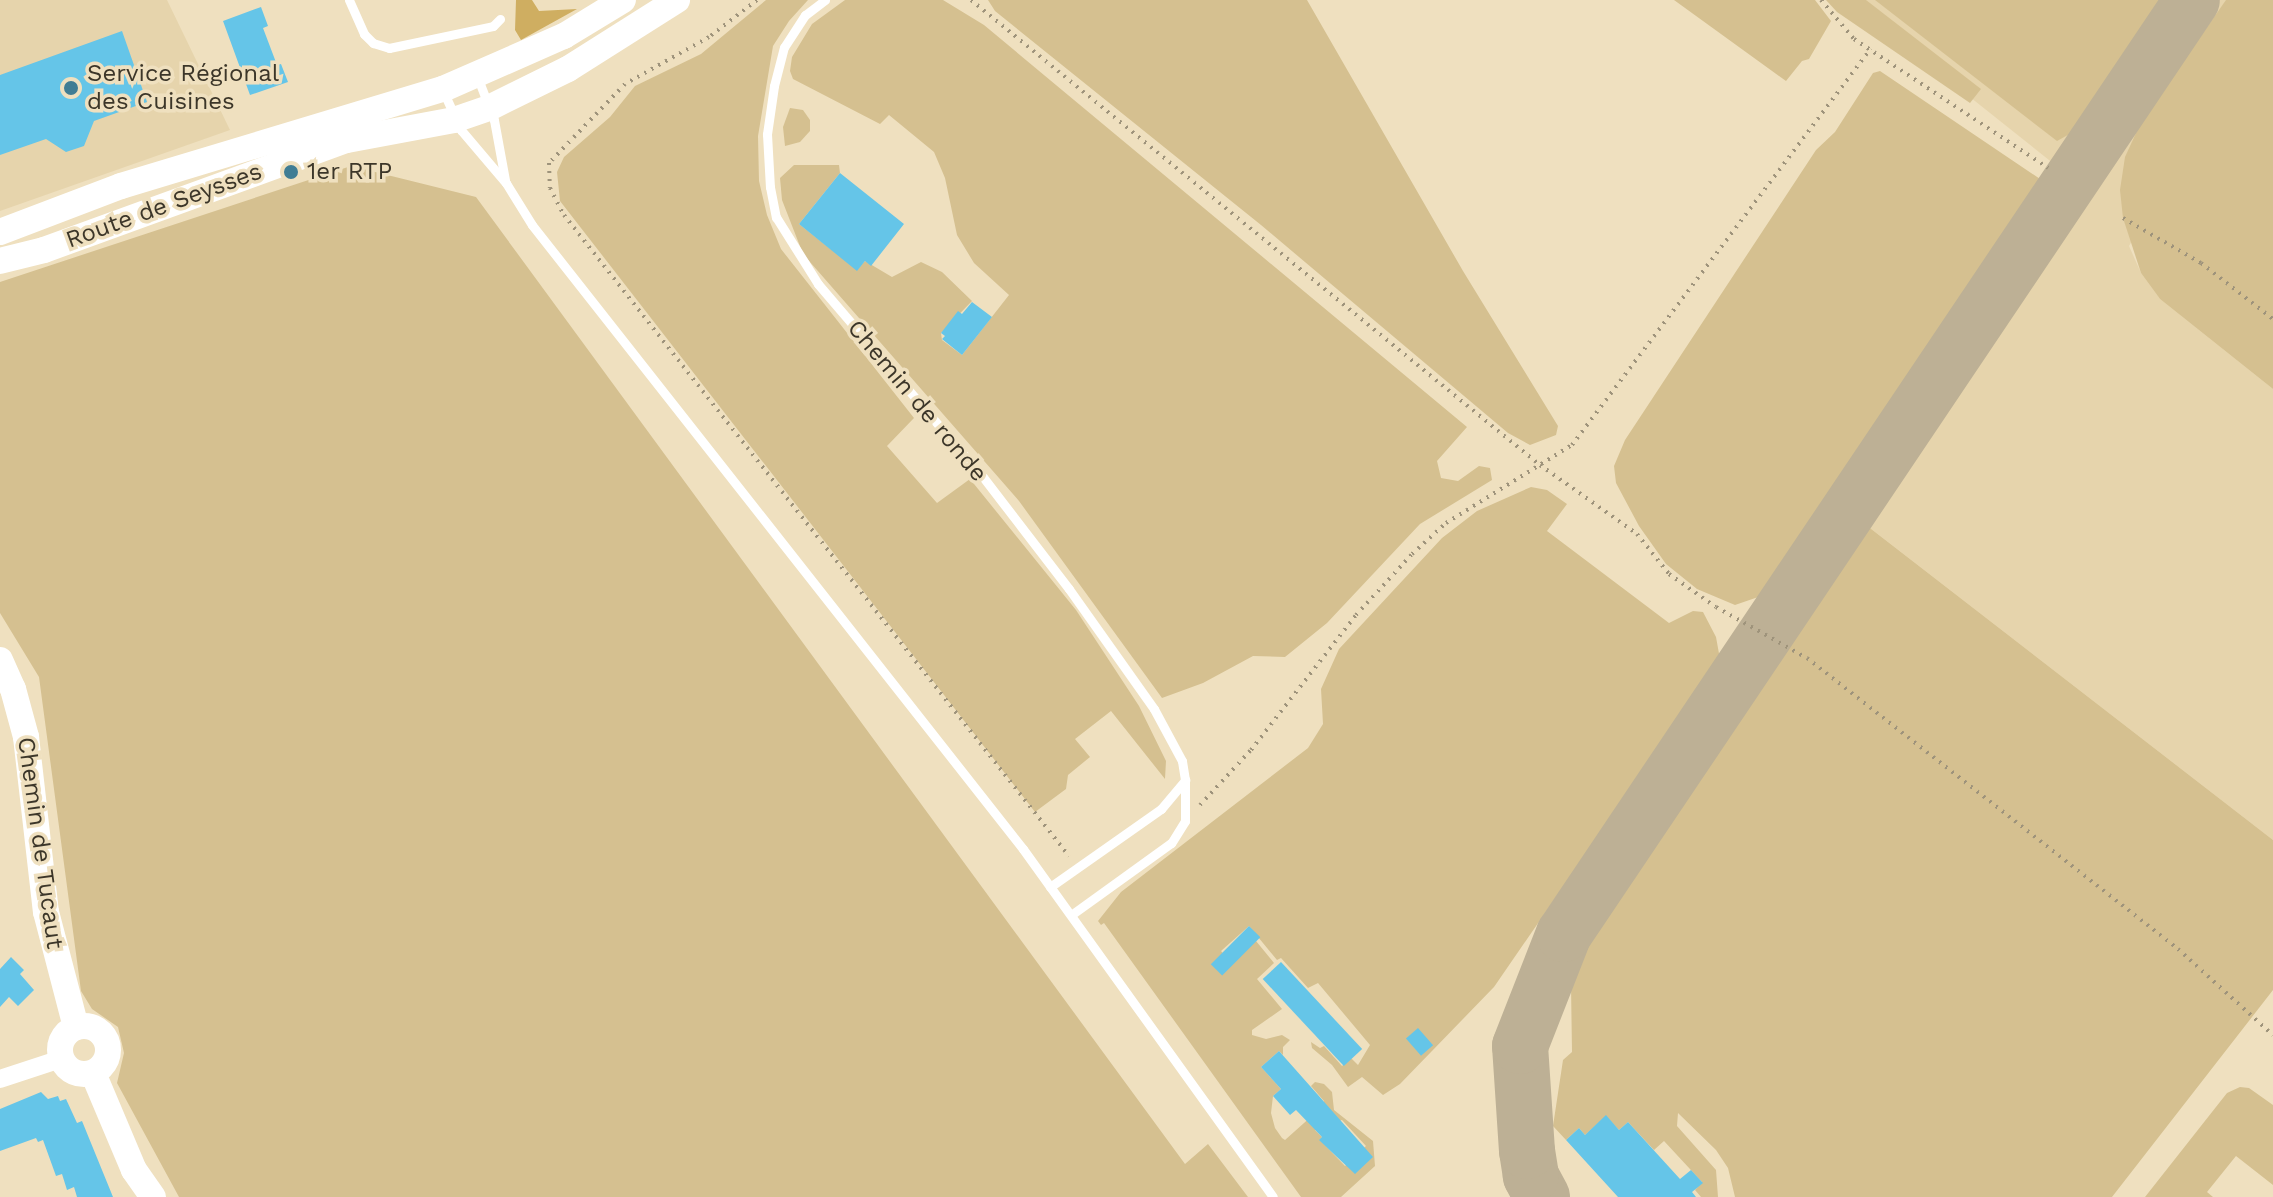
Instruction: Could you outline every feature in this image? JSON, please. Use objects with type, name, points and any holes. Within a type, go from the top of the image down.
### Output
[{"type":"main road","name":"Route de Seysses","points":[[484,94],[564,36],[623,0]]},
{"type":"main road","name":"Route de Seysses","points":[[0,261],[44,250],[347,140],[568,69],[677,0]]},
{"type":"main road","name":"Route de Seysses","points":[[0,232],[121,186],[449,106]]},
{"type":"main road","name":"Chemin de Tucaut","points":[[0,660],[13,689],[26,737],[46,912],[76,1027]]},
{"type":"main road","points":[[76,1027],[94,1028],[107,1043],[106,1061],[93,1073],[75,1072],[61,1059],[62,1041],[76,1027]]},
{"type":"main road","points":[[93,1073],[134,1170],[153,1197]]},
{"type":"street","points":[[0,1079],[61,1059]]},
{"type":"lane","points":[[349,0],[364,34],[373,43],[389,48],[493,26],[500,19]]},
{"type":"lane","points":[[567,55],[655,0]]},
{"type":"lane","name":"Chemin de ronde","points":[[825,0],[805,15],[784,47],[774,86],[767,134],[770,187],[776,217],[818,284],[983,477],[1069,589],[1154,709],[1182,761],[1185,821]]},
{"type":"lane","name":"Route de Seysses","points":[[484,94],[557,61]]},
{"type":"lane","points":[[484,94],[506,183]]},
{"type":"lane","points":[[449,106],[506,183],[532,225],[1050,887],[1273,1197]]},
{"type":"lane","name":"Route de Seysses","points":[[0,249],[48,237],[332,134],[449,106]]},
{"type":"lane","points":[[1050,887],[1161,809],[1185,780]]},
{"type":"lane","points":[[1071,915],[1171,843],[1185,821]]},
{"type":"path","points":[[757,0],[709,37],[625,84],[549,163],[550,188],[564,215],[1078,867]]},
{"type":"path","points":[[971,0],[1540,465],[1637,534],[1669,574],[1716,607],[1807,658],[1925,748],[2178,949],[2273,1035]]},
{"type":"path","points":[[1821,0],[1854,39],[2048,168]]},
{"type":"path","points":[[1185,821],[1251,750],[1356,615],[1412,554],[1446,523],[1572,445],[1870,49]]},
{"type":"path","points":[[2123,218],[2201,263],[2273,319]]},
{"type":"shaded area","points":[[0,0],[167,0],[230,130],[0,211]]},
{"type":"shaded area","points":[[516,0],[532,0],[539,11],[577,9],[521,40],[515,30]]},
{"type":"shaded area","points":[[766,0],[808,0],[789,21],[773,46],[758,136],[759,181],[767,215],[781,249],[914,418],[887,446],[937,503],[970,479],[1076,610],[1139,706],[1166,761],[1165,779],[1111,711],[1075,739],[1090,757],[1068,775],[1066,789],[1035,812],[560,201],[557,172],[564,157],[610,117],[635,86],[701,54]]},
{"type":"shaded area","points":[[845,0],[943,0],[984,25],[1467,427],[1437,461],[1441,478],[1458,481],[1479,466],[1490,468],[1492,480],[1420,524],[1327,623],[1285,657],[1253,656],[1203,683],[1162,698],[1019,501],[803,254],[782,200],[780,178],[794,165],[839,165],[840,173],[799,224],[857,270],[865,261],[892,277],[921,262],[942,272],[972,301],[941,333],[942,340],[962,355],[1009,295],[974,263],[957,235],[945,178],[934,152],[889,115],[880,124],[793,79],[790,71],[792,57],[812,24]]},
{"type":"shaded area","points":[[988,0],[1307,0],[1463,271],[1558,426],[1556,435],[1530,445],[1508,433],[1261,225],[995,11]]},
{"type":"shaded area","points":[[1674,0],[1815,0],[1831,21],[1809,59],[1802,61],[1786,81]]},
{"type":"shaded area","points":[[1826,0],[1866,0],[1981,89],[1970,103],[1837,12]]},
{"type":"shaded area","points":[[1848,0],[2273,0],[2129,246],[2141,273],[2160,299],[2273,389],[2273,840],[1830,497],[2054,164]]},
{"type":"shaded area","points":[[1875,0],[2164,0],[2075,131],[2057,141]]},
{"type":"shaded area","points":[[2226,0],[2273,0],[2273,389],[2160,299],[2141,273],[2123,218],[2120,190],[2125,157],[2142,120]]},
{"type":"shaded area","points":[[1880,71],[2043,181],[1764,595],[1735,605],[1697,589],[1666,564],[1639,526],[1616,483],[1614,466],[1625,440],[1816,150],[1835,132],[1873,73]]},
{"type":"shaded area","points":[[790,108],[803,110],[810,120],[810,131],[800,142],[785,146],[783,127]]},
{"type":"shaded area","points":[[351,166],[476,197],[1185,1164],[1208,1144],[1248,1197],[179,1197],[117,1083],[124,1053],[118,1027],[92,1009],[81,991],[39,677],[0,613],[0,282]]},
{"type":"shaded area","points":[[1531,487],[1547,490],[1567,504],[1547,531],[1669,623],[1693,611],[1703,612],[1716,637],[1720,659],[1494,987],[1400,1084],[1383,1095],[1362,1077],[1348,1087],[1332,1065],[1312,1048],[1311,1042],[1320,1048],[1324,1046],[1342,1066],[1351,1058],[1358,1065],[1370,1045],[1318,983],[1308,988],[1281,958],[1277,960],[1249,926],[1221,951],[1232,963],[1256,941],[1274,963],[1257,979],[1282,1009],[1252,1030],[1252,1035],[1266,1039],[1282,1035],[1290,1040],[1283,1047],[1283,1055],[1279,1051],[1261,1067],[1281,1089],[1273,1096],[1271,1113],[1282,1138],[1285,1140],[1323,1106],[1324,1101],[1311,1086],[1315,1082],[1324,1084],[1332,1092],[1334,1110],[1373,1141],[1375,1166],[1341,1197],[1301,1197],[1104,923],[1101,925],[1098,921],[1121,892],[1308,748],[1323,724],[1321,689],[1339,649],[1442,538],[1477,511]],"holes":[[[1342,1120],[1366,1146],[1345,1166],[1320,1140],[1322,1137],[1315,1130]]]},
{"type":"shaded area","points":[[1866,525],[2273,840],[2273,990],[2112,1197],[1735,1197],[1728,1168],[1716,1150],[1678,1113],[1677,1126],[1716,1170],[1718,1197],[1701,1197],[1695,1190],[1702,1182],[1664,1141],[1654,1150],[1628,1122],[1619,1130],[1606,1116],[1585,1135],[1579,1128],[1566,1140],[1553,1126],[1563,1060],[1572,1052],[1571,986],[1581,955]]},
{"type":"shaded area","points":[[2240,1087],[2249,1088],[2273,1105],[2273,1185],[2236,1156],[2207,1192],[2213,1197],[2145,1197],[2227,1093]]},
{"type":"building","points":[[261,7],[268,26],[263,28],[277,65],[281,64],[288,82],[250,95],[223,21]]},
{"type":"building","name":"Service Régional des Cuisines","points":[[122,31],[147,102],[94,121],[84,146],[66,152],[46,139],[0,155],[0,75]]},
{"type":"building","points":[[840,173],[904,224],[871,266],[865,261],[857,271],[799,224]]},
{"type":"building","points":[[972,302],[992,317],[962,355],[942,339],[945,336],[941,333],[958,311],[962,314]]},
{"type":"building","points":[[1249,926],[1260,937],[1222,975],[1211,964]]},
{"type":"building","points":[[11,957],[24,970],[20,974],[34,990],[18,1006],[9,997],[0,1007],[0,969]]},
{"type":"building","points":[[1281,962],[1362,1049],[1344,1066],[1263,979]]},
{"type":"building","points":[[1418,1028],[1433,1045],[1421,1056],[1406,1038]]},
{"type":"building","points":[[1279,1051],[1373,1157],[1355,1174],[1319,1140],[1322,1137],[1296,1110],[1290,1115],[1273,1096],[1281,1089],[1261,1067]]},
{"type":"building","points":[[41,1092],[48,1099],[58,1096],[60,1101],[66,1099],[77,1123],[82,1121],[113,1197],[77,1197],[74,1187],[67,1190],[62,1174],[56,1176],[43,1140],[38,1142],[36,1138],[0,1151],[0,1109]]},
{"type":"building","points":[[1606,1115],[1619,1130],[1628,1122],[1680,1179],[1691,1170],[1703,1183],[1692,1192],[1696,1197],[1618,1197],[1566,1140],[1579,1128],[1585,1135]]},
{"type":"taxiway","points":[[1542,1197],[1531,1176],[1527,1151],[1520,1046],[1564,934],[2192,0]]},
{"type":"place","name":"Service Régional des Cuisines","points":[[71,88]]},
{"type":"place","name":"1er RTP","points":[[291,172]]}]
